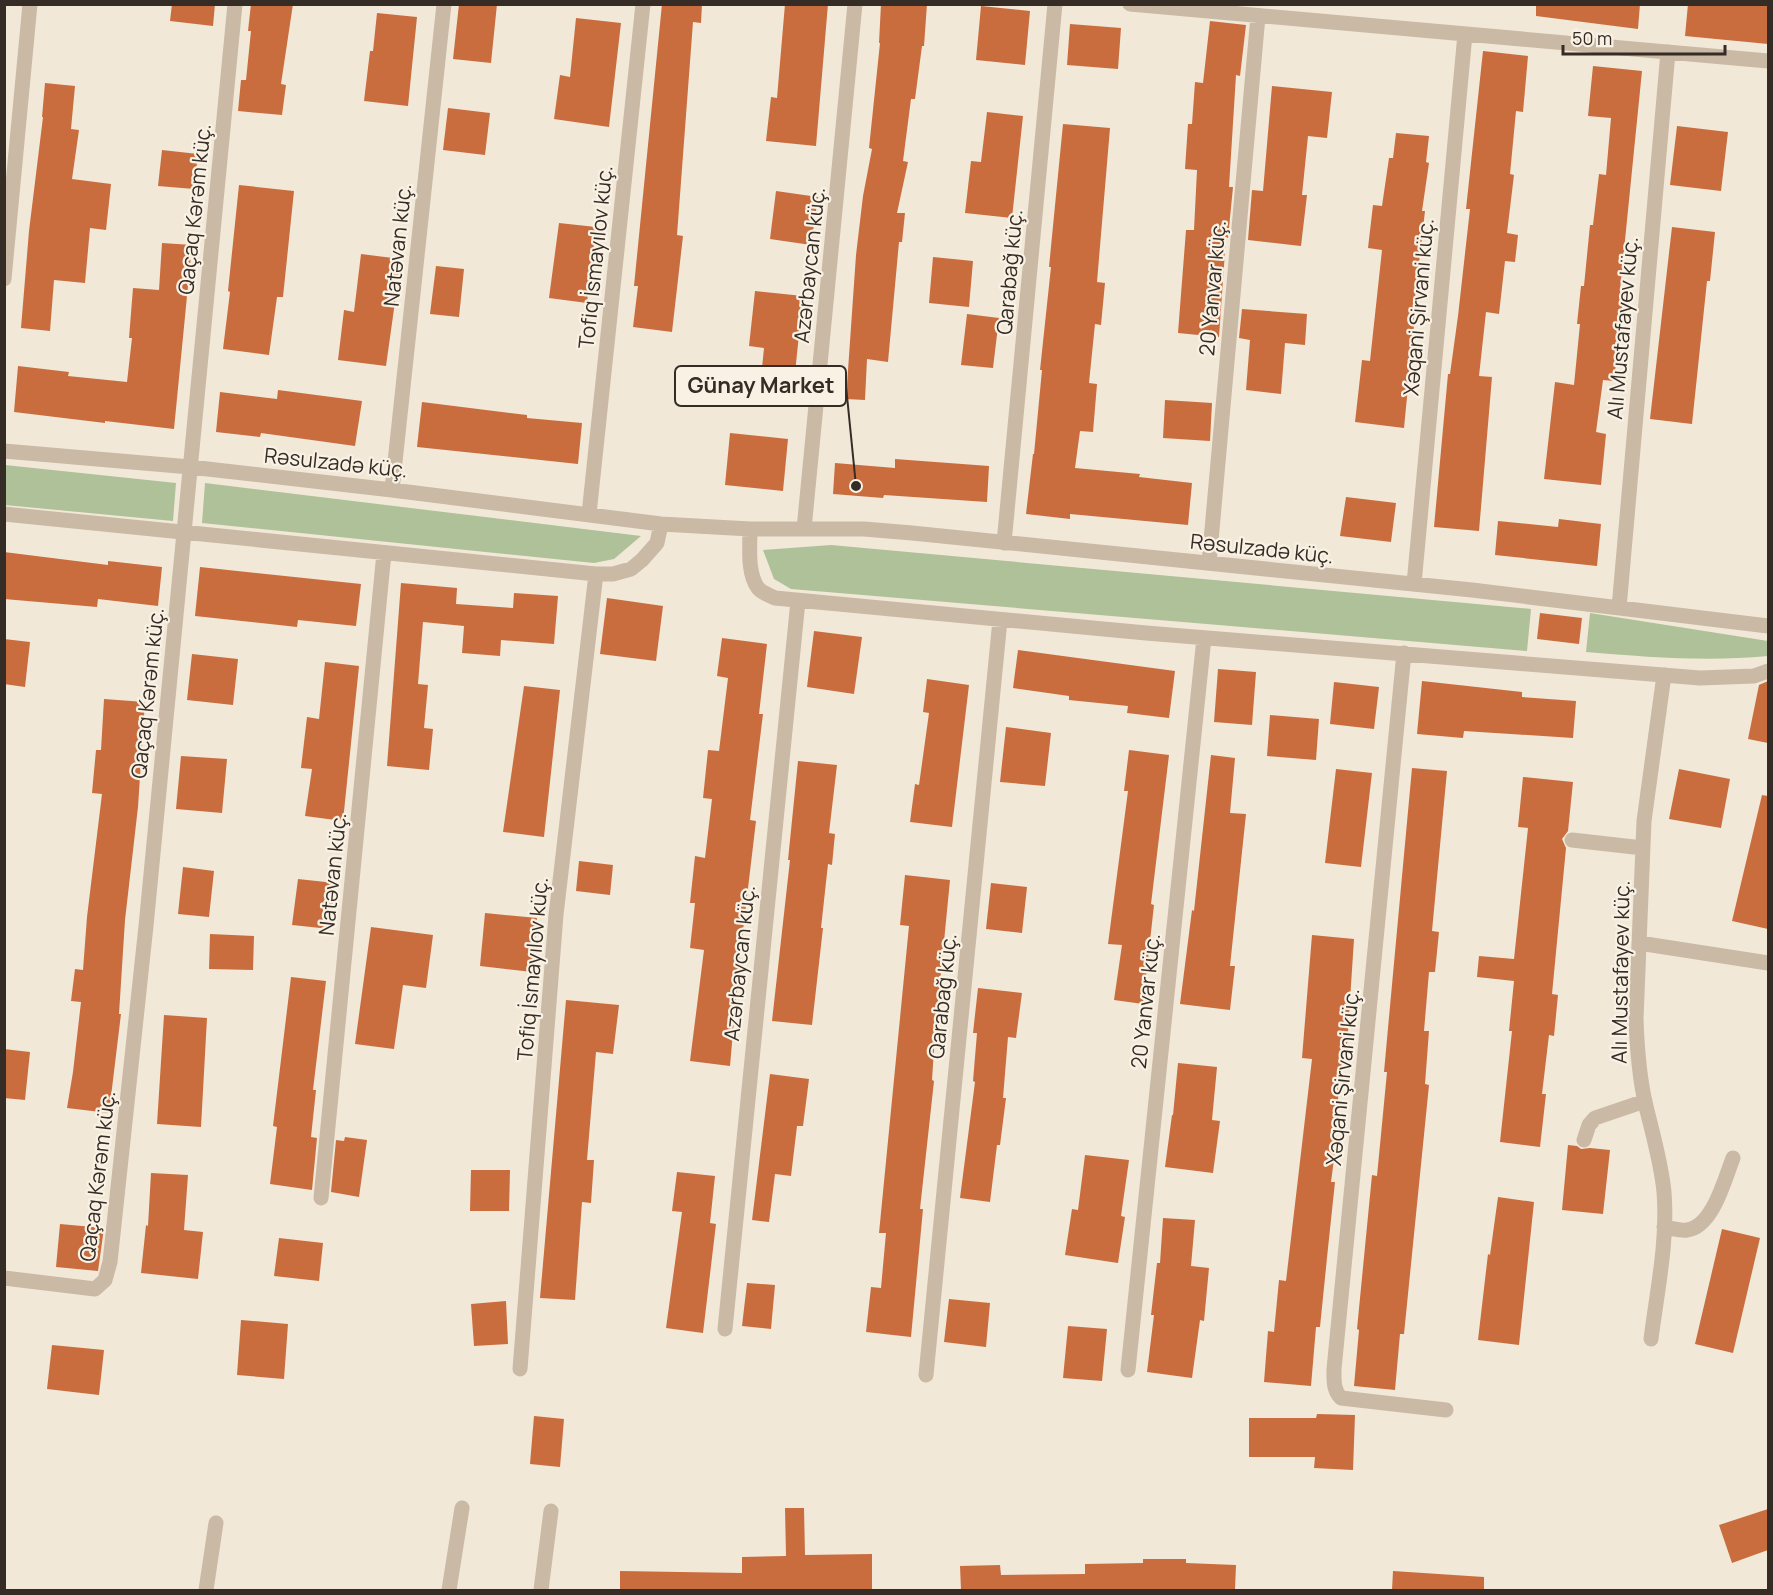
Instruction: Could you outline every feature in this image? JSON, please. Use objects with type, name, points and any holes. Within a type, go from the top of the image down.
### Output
[{"type":"street","points":[[4,279],[30,4]]},
{"type":"street","name":"Qaçaq Kərəm küç.","points":[[4,1278],[95,1289],[105,1280],[110,1262],[146,926],[235,4]]},
{"type":"street","name":"Natəvan küç.","points":[[392,489],[444,4]]},
{"type":"street","name":"Tofiq İsmayılov küç.","points":[[589,514],[643,4]]},
{"type":"street","name":"Azərbaycan küç.","points":[[804,529],[855,4]]},
{"type":"street","name":"Qarabağ küç.","points":[[1004,543],[1055,4]]},
{"type":"street","points":[[1130,4],[1768,61]]},
{"type":"street","name":"20 Yanvar küç.","points":[[1209,563],[1258,16]]},
{"type":"street","name":"Xəqani Şirvani küç.","points":[[1414,584],[1465,34]]},
{"type":"street","name":"Alı Mustafayev küç.","points":[[1618,608],[1668,52]]},
{"type":"street","name":"Rəsulzadə küç.","points":[[4,451],[190,467],[392,489],[661,524],[750,529],[864,529],[1414,584],[1768,626]]},
{"type":"street","points":[[4,514],[596,574],[613,574],[631,569],[657,543],[661,524]]},
{"type":"street","points":[[750,529],[750,565],[757,586],[763,593],[775,598],[1203,638],[1664,675],[1729,678],[1754,676],[1768,671]]},
{"type":"street","name":"Natəvan küç.","points":[[321,1198],[384,553]]},
{"type":"street","name":"Tofiq İsmayılov küç.","points":[[520,1369],[556,915],[596,574]]},
{"type":"street","name":"Azərbaycan küç.","points":[[724,1329],[798,601]]},
{"type":"street","name":"Qarabağ küç.","points":[[926,1375],[1000,620]]},
{"type":"street","name":"20 Yanvar küç.","points":[[1128,1370],[1203,638]]},
{"type":"street","name":"Xəqani Şirvani küç.","points":[[1404,653],[1334,1383],[1336,1393],[1341,1398],[1446,1410]]},
{"type":"street","name":"Alı Mustafayev küç.","points":[[1652,1339],[1664,1227],[1664,1192],[1637,1049],[1643,848],[1648,781],[1664,675]]},
{"type":"street","points":[[1572,840],[1643,848]]},
{"type":"street","points":[[1640,943],[1768,963]]},
{"type":"street","points":[[1584,1140],[1589,1125],[1595,1118],[1645,1101]]},
{"type":"street","points":[[1664,1227],[1688,1230],[1701,1224],[1711,1211],[1733,1158]]},
{"type":"street","points":[[449,1590],[462,1508]]},
{"type":"street","points":[[541,1590],[551,1511]]},
{"type":"street","points":[[206,1590],[216,1523]]},
{"type":"green space","points":[[5,465],[176,483],[173,521],[5,505]]},
{"type":"green space","points":[[205,483],[641,536],[614,559],[594,563],[202,523]]},
{"type":"green space","points":[[831,545],[1531,609],[1527,651],[791,589],[774,579],[763,550]]},
{"type":"green space","points":[[1590,613],[1768,641],[1768,656],[1700,659],[1586,652]]},
{"type":"building","points":[[172,4],[215,4],[213,26],[170,21]]},
{"type":"building","points":[[251,4],[293,4],[281,84],[286,85],[282,115],[238,111],[241,80],[246,80]]},
{"type":"building","points":[[459,4],[497,4],[491,63],[453,59]]},
{"type":"building","points":[[662,4],[702,4],[701,23],[693,22],[677,235],[683,236],[672,332],[633,327],[638,286],[634,286]]},
{"type":"building","points":[[785,4],[828,4],[816,146],[766,141],[771,97],[777,98]]},
{"type":"building","points":[[881,4],[927,4],[924,46],[922,46],[915,99],[911,99],[903,161],[908,162],[897,213],[905,213],[902,242],[899,242],[888,362],[867,359],[865,400],[846,399],[856,255],[863,196],[872,149],[869,148],[880,43]]},
{"type":"building","points":[[1536,4],[1640,4],[1638,29],[1536,16]]},
{"type":"building","points":[[1688,4],[1768,4],[1768,44],[1685,36]]},
{"type":"building","points":[[981,6],[1030,11],[1025,65],[976,60]]},
{"type":"building","points":[[377,13],[417,17],[408,106],[364,101]]},
{"type":"building","points":[[576,18],[621,23],[609,127],[554,119],[560,75],[570,77]]},
{"type":"building","points":[[1210,21],[1246,25],[1240,76],[1236,75],[1229,187],[1233,187],[1228,238],[1226,237],[1219,337],[1178,333],[1186,230],[1194,230],[1197,170],[1185,169],[1188,124],[1192,124],[1195,82],[1203,83]]},
{"type":"building","points":[[1070,24],[1121,28],[1118,69],[1067,65]]},
{"type":"building","points":[[1483,51],[1528,56],[1523,112],[1516,111],[1510,174],[1514,175],[1507,233],[1518,235],[1515,262],[1505,261],[1499,314],[1486,312],[1479,376],[1492,377],[1479,531],[1434,527],[1448,374],[1450,374],[1458,316],[1470,209],[1466,209]]},
{"type":"building","points":[[1593,66],[1642,71],[1620,290],[1624,290],[1614,381],[1603,380],[1596,432],[1606,434],[1601,485],[1544,479],[1555,382],[1574,385],[1580,324],[1577,324],[1581,286],[1584,286],[1590,225],[1593,225],[1599,174],[1606,175],[1611,118],[1588,116]]},
{"type":"building","points":[[45,83],[75,86],[71,129],[79,130],[72,179],[111,184],[106,230],[90,228],[85,283],[54,280],[50,331],[21,328]]},
{"type":"building","points":[[1272,86],[1332,92],[1327,138],[1308,136],[1302,195],[1307,195],[1301,246],[1248,240],[1252,190],[1263,191]]},
{"type":"building","points":[[448,108],[490,113],[485,155],[443,150]]},
{"type":"building","points":[[987,112],[1023,116],[1012,218],[965,213],[971,161],[981,162]]},
{"type":"building","points":[[1063,124],[1110,128],[1097,282],[1105,283],[1101,325],[1095,324],[1089,383],[1097,384],[1093,432],[1080,431],[1075,468],[1140,474],[1139,477],[1192,483],[1188,525],[1070,514],[1070,519],[1026,514],[1042,370],[1040,370]]},
{"type":"building","points":[[1677,126],[1728,132],[1721,191],[1670,185]]},
{"type":"building","points":[[1396,133],[1429,136],[1426,162],[1429,163],[1422,211],[1425,211],[1413,315],[1415,315],[1404,428],[1355,422],[1362,360],[1370,361],[1382,250],[1368,248],[1373,205],[1382,206],[1389,158],[1393,158]]},
{"type":"building","points":[[162,150],[198,154],[194,189],[158,186]]},
{"type":"building","points":[[239,185],[294,191],[283,297],[277,297],[269,355],[223,349]]},
{"type":"building","points":[[776,191],[818,197],[811,245],[770,239]]},
{"type":"building","points":[[559,223],[596,227],[587,303],[549,298]]},
{"type":"building","points":[[1672,227],[1715,232],[1710,281],[1707,281],[1692,424],[1650,419]]},
{"type":"building","points":[[162,243],[192,245],[174,429],[14,412],[18,366],[69,372],[68,376],[127,382],[132,338],[129,338],[133,288],[159,290]]},
{"type":"building","points":[[361,254],[401,259],[386,366],[338,360],[344,310],[354,312]]},
{"type":"building","points":[[933,257],[973,261],[969,307],[929,303]]},
{"type":"building","points":[[436,266],[464,269],[459,317],[430,314]]},
{"type":"building","points":[[755,291],[803,296],[792,402],[759,398],[764,348],[749,346]]},
{"type":"building","points":[[1242,309],[1307,314],[1305,345],[1285,343],[1281,394],[1246,390],[1250,340],[1239,338]]},
{"type":"building","points":[[967,314],[999,318],[993,368],[961,365]]},
{"type":"building","points":[[278,390],[362,401],[355,446],[261,433],[260,437],[216,432],[220,392],[277,399]]},
{"type":"building","points":[[1165,400],[1212,403],[1210,441],[1163,438]]},
{"type":"building","points":[[422,402],[527,415],[527,418],[582,423],[578,464],[417,447]]},
{"type":"building","points":[[730,433],[788,439],[783,491],[725,485]]},
{"type":"building","points":[[895,459],[989,466],[987,502],[833,494],[835,463],[895,468]]},
{"type":"building","points":[[1346,497],[1396,503],[1391,542],[1340,536]]},
{"type":"building","points":[[1559,519],[1601,524],[1597,566],[1495,555],[1498,521],[1558,527]]},
{"type":"building","points":[[4,552],[108,565],[108,561],[162,567],[158,606],[98,599],[97,607],[4,599]]},
{"type":"building","points":[[200,567],[361,584],[356,626],[298,620],[297,627],[195,616]]},
{"type":"building","points":[[401,583],[457,588],[456,604],[513,608],[514,593],[558,596],[554,644],[501,640],[500,656],[462,653],[464,626],[423,622],[418,684],[428,685],[424,728],[433,729],[429,770],[387,766]]},
{"type":"building","points":[[607,598],[663,606],[656,661],[600,654]]},
{"type":"building","points":[[1540,613],[1582,618],[1579,644],[1537,639]]},
{"type":"building","points":[[814,631],[862,637],[854,694],[807,687]]},
{"type":"building","points":[[722,638],[767,644],[759,714],[763,714],[750,820],[756,821],[739,964],[730,1066],[690,1061],[704,950],[690,948],[695,903],[690,903],[695,856],[705,858],[712,799],[703,798],[708,750],[719,751],[728,678],[717,676]]},
{"type":"building","points":[[4,639],[30,642],[25,687],[4,684]]},
{"type":"building","points":[[1018,650],[1175,671],[1169,718],[1127,713],[1128,706],[1069,700],[1069,696],[1013,688]]},
{"type":"building","points":[[192,654],[238,659],[233,705],[187,700]]},
{"type":"building","points":[[325,662],[359,666],[343,821],[305,816],[312,769],[301,768],[307,717],[319,719]]},
{"type":"building","points":[[1218,669],[1256,672],[1252,725],[1214,722]]},
{"type":"building","points":[[927,679],[969,685],[952,827],[910,822],[915,784],[919,785],[929,713],[923,712]]},
{"type":"building","points":[[1422,681],[1522,692],[1522,697],[1576,701],[1573,738],[1464,731],[1463,738],[1417,734]]},
{"type":"building","points":[[1768,681],[1768,743],[1748,739],[1759,685]]},
{"type":"building","points":[[1334,682],[1379,687],[1374,729],[1330,724]]},
{"type":"building","points":[[524,686],[560,690],[544,837],[503,832]]},
{"type":"building","points":[[104,699],[145,702],[138,807],[125,920],[119,1014],[121,1014],[109,1113],[67,1108],[81,1002],[71,1001],[75,969],[83,970],[102,794],[92,793],[96,750],[101,750]]},
{"type":"building","points":[[1270,715],[1319,719],[1316,760],[1267,756]]},
{"type":"building","points":[[1006,727],[1051,733],[1045,786],[1000,782]]},
{"type":"building","points":[[1129,750],[1169,755],[1151,904],[1154,905],[1143,1004],[1114,1000],[1122,945],[1108,944],[1128,791],[1124,791]]},
{"type":"building","points":[[1211,755],[1235,758],[1230,813],[1246,814],[1230,966],[1235,966],[1230,1010],[1180,1004],[1192,910],[1194,911]]},
{"type":"building","points":[[181,756],[227,759],[222,813],[176,809]]},
{"type":"building","points":[[798,761],[837,765],[829,833],[835,834],[832,865],[828,864],[812,1025],[772,1021],[790,860],[788,860]]},
{"type":"building","points":[[1412,768],[1447,771],[1432,931],[1439,932],[1435,972],[1429,972],[1424,1031],[1429,1031],[1425,1084],[1429,1085],[1404,1334],[1400,1334],[1395,1390],[1354,1386],[1359,1330],[1357,1329],[1372,1175],[1377,1176],[1387,1072],[1384,1072]]},
{"type":"building","points":[[1336,769],[1372,773],[1361,867],[1325,863]]},
{"type":"building","points":[[1679,769],[1730,779],[1721,828],[1669,819]]},
{"type":"building","points":[[1523,777],[1573,782],[1568,831],[1562,839],[1566,848],[1552,994],[1558,995],[1554,1036],[1549,1035],[1542,1094],[1546,1094],[1540,1147],[1500,1142],[1512,1031],[1509,1031],[1514,981],[1477,977],[1479,956],[1514,959],[1528,828],[1518,827]]},
{"type":"building","points":[[1762,795],[1768,796],[1768,929],[1732,921]]},
{"type":"building","points":[[579,861],[613,865],[610,895],[576,891]]},
{"type":"building","points":[[183,867],[214,871],[209,917],[178,914]]},
{"type":"building","points":[[905,875],[950,880],[935,1034],[932,1080],[934,1081],[920,1209],[923,1209],[911,1337],[866,1332],[871,1287],[881,1288],[886,1233],[879,1233],[909,926],[900,925]]},
{"type":"building","points":[[298,879],[335,883],[330,929],[292,925]]},
{"type":"building","points":[[991,883],[1027,887],[1022,933],[986,929]]},
{"type":"building","points":[[485,913],[537,918],[532,972],[480,966]]},
{"type":"building","points":[[371,927],[433,935],[426,988],[403,985],[394,1049],[355,1044]]},
{"type":"building","points":[[210,934],[254,936],[253,970],[209,969]]},
{"type":"building","points":[[1312,935],[1354,939],[1346,1062],[1342,1062],[1334,1136],[1337,1136],[1331,1182],[1335,1182],[1320,1327],[1316,1327],[1311,1386],[1264,1382],[1268,1331],[1274,1332],[1279,1280],[1286,1281],[1312,1059],[1302,1058]]},
{"type":"building","points":[[291,977],[326,981],[313,1090],[316,1090],[311,1137],[317,1138],[312,1190],[270,1184],[277,1127],[273,1126]]},
{"type":"building","points":[[978,988],[1022,993],[1016,1038],[1008,1037],[1003,1098],[1006,1098],[990,1202],[960,1198],[975,1082],[973,1081],[977,1033],[973,1033]]},
{"type":"building","points":[[566,1000],[619,1005],[613,1054],[596,1052],[587,1160],[594,1160],[591,1203],[582,1202],[575,1300],[540,1298]]},
{"type":"building","points":[[164,1015],[207,1018],[201,1127],[157,1124]]},
{"type":"building","points":[[4,1049],[30,1052],[25,1100],[4,1098]]},
{"type":"building","points":[[1178,1063],[1217,1067],[1212,1120],[1220,1121],[1213,1173],[1165,1167]]},
{"type":"building","points":[[770,1074],[809,1079],[803,1126],[797,1126],[791,1176],[775,1174],[769,1222],[752,1220]]},
{"type":"building","points":[[345,1137],[367,1140],[359,1197],[331,1192],[336,1140],[344,1141]]},
{"type":"building","points":[[1568,1145],[1581,1149],[1610,1150],[1603,1214],[1562,1210]]},
{"type":"building","points":[[1085,1155],[1129,1160],[1121,1216],[1125,1217],[1118,1263],[1065,1255],[1072,1209],[1078,1210]]},
{"type":"building","points":[[471,1170],[510,1170],[509,1211],[470,1211]]},
{"type":"building","points":[[677,1172],[715,1176],[710,1223],[716,1224],[703,1333],[666,1328],[682,1212],[672,1211]]},
{"type":"building","points":[[151,1173],[188,1175],[184,1230],[203,1232],[198,1279],[141,1273],[146,1225],[148,1226]]},
{"type":"building","points":[[1498,1197],[1534,1202],[1519,1345],[1478,1340],[1488,1254],[1490,1255]]},
{"type":"building","points":[[1163,1218],[1195,1220],[1191,1266],[1209,1268],[1204,1321],[1200,1320],[1192,1378],[1147,1372],[1154,1315],[1151,1315],[1157,1263],[1160,1263]]},
{"type":"building","points":[[60,1224],[104,1228],[98,1271],[56,1267]]},
{"type":"building","points":[[1722,1229],[1760,1238],[1733,1353],[1695,1344]]},
{"type":"building","points":[[279,1238],[323,1243],[319,1281],[274,1276]]},
{"type":"building","points":[[747,1283],[775,1285],[771,1329],[742,1326]]},
{"type":"building","points":[[949,1299],[990,1303],[986,1347],[944,1342]]},
{"type":"building","points":[[506,1301],[508,1344],[474,1346],[471,1304]]},
{"type":"building","points":[[241,1320],[288,1324],[284,1379],[237,1375]]},
{"type":"building","points":[[1068,1326],[1107,1329],[1102,1381],[1063,1378]]},
{"type":"building","points":[[52,1345],[104,1350],[99,1395],[47,1389]]},
{"type":"building","points":[[1317,1414],[1355,1415],[1353,1470],[1314,1468],[1315,1457],[1249,1457],[1249,1418],[1316,1418]]},
{"type":"building","points":[[534,1416],[564,1419],[560,1467],[530,1464]]},
{"type":"building","points":[[785,1508],[804,1508],[805,1555],[872,1554],[872,1590],[620,1590],[620,1571],[742,1573],[742,1557],[786,1556]]},
{"type":"building","points":[[1768,1509],[1768,1550],[1732,1563],[1719,1525]]},
{"type":"building","points":[[1143,1559],[1186,1559],[1186,1563],[1236,1565],[1235,1590],[961,1590],[960,1566],[1000,1565],[1001,1575],[1085,1574],[1085,1564],[1143,1563]]},
{"type":"building","points":[[1393,1571],[1484,1577],[1484,1590],[1392,1590]]},
{"type":"place","name":"Günay Market","points":[[856,486]]}]
